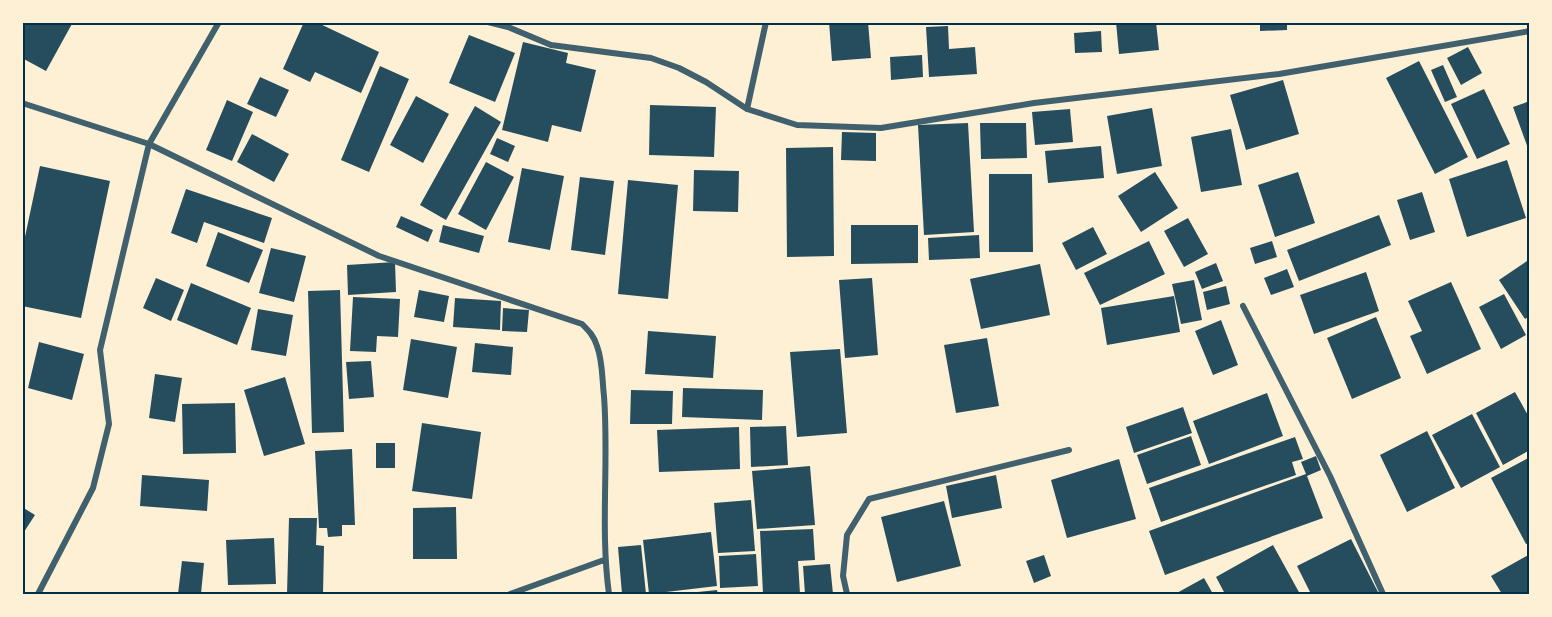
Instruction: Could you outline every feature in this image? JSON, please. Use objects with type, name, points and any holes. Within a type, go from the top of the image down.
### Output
[{"type":"street","points":[[38,594],[93,488],[110,424],[100,350],[148,144],[219,22]]},
{"type":"street","points":[[488,22],[508,27],[551,45],[651,58],[679,68],[706,82],[747,109],[797,125],[882,128],[1034,103],[1279,74],[1530,31]]},
{"type":"street","points":[[747,109],[766,22]]},
{"type":"street","points":[[22,103],[148,144],[379,256],[582,324],[592,334],[602,372],[606,426],[604,560],[609,594]]},
{"type":"street","points":[[1243,306],[1330,476],[1383,594]]},
{"type":"street","points":[[847,594],[843,576],[847,535],[869,499],[1069,450]]},
{"type":"street","points":[[510,594],[604,560]]},
{"type":"building","points":[[22,22],[73,22],[46,71],[22,58]]},
{"type":"building","points":[[304,22],[316,22],[379,52],[361,93],[315,72],[310,82],[283,69]]},
{"type":"building","points":[[829,22],[868,22],[871,58],[832,61]]},
{"type":"building","points":[[1116,22],[1156,22],[1159,50],[1119,54]]},
{"type":"building","points":[[1260,22],[1287,22],[1287,30],[1260,31]]},
{"type":"building","points":[[948,26],[949,49],[975,47],[977,74],[929,77],[926,27]]},
{"type":"building","points":[[1101,31],[1102,52],[1075,53],[1074,33]]},
{"type":"building","points":[[469,35],[515,53],[495,102],[449,83]]},
{"type":"building","points":[[523,42],[568,53],[566,63],[596,70],[581,132],[552,125],[548,142],[502,130]]},
{"type":"building","points":[[1468,47],[1482,73],[1461,85],[1447,58]]},
{"type":"building","points":[[922,55],[923,77],[891,80],[890,57]]},
{"type":"building","points":[[1419,61],[1468,157],[1435,174],[1386,78]]},
{"type":"building","points":[[1443,65],[1457,97],[1445,102],[1431,70]]},
{"type":"building","points":[[380,66],[409,79],[369,172],[341,160]]},
{"type":"building","points":[[260,77],[289,90],[276,117],[247,104]]},
{"type":"building","points":[[1283,80],[1299,134],[1246,150],[1230,95]]},
{"type":"building","points":[[1484,89],[1510,144],[1477,159],[1451,104]]},
{"type":"building","points":[[416,96],[449,114],[423,163],[390,145]]},
{"type":"building","points":[[227,100],[253,112],[232,161],[206,150]]},
{"type":"building","points":[[1530,101],[1530,151],[1529,151],[1513,107]]},
{"type":"building","points":[[650,105],[716,107],[714,157],[649,155]]},
{"type":"building","points":[[475,106],[501,122],[446,220],[420,205]]},
{"type":"building","points":[[1152,108],[1162,166],[1117,174],[1107,116]]},
{"type":"building","points":[[1070,109],[1073,142],[1035,145],[1032,112]]},
{"type":"building","points":[[968,123],[974,232],[924,235],[918,125]]},
{"type":"building","points":[[980,123],[1026,123],[1027,158],[981,159]]},
{"type":"building","points":[[1231,129],[1242,185],[1201,192],[1191,137]]},
{"type":"building","points":[[842,132],[876,133],[876,161],[841,160]]},
{"type":"building","points":[[252,134],[289,154],[274,182],[237,162]]},
{"type":"building","points":[[497,138],[515,146],[508,162],[490,154]]},
{"type":"building","points":[[1101,146],[1104,178],[1048,183],[1045,151]]},
{"type":"building","points":[[833,147],[834,256],[787,257],[786,148]]},
{"type":"building","points":[[1507,160],[1526,218],[1467,237],[1449,179]]},
{"type":"building","points":[[486,162],[514,177],[486,230],[458,214]]},
{"type":"building","points":[[40,166],[110,181],[81,318],[22,306],[22,251]]},
{"type":"building","points":[[522,168],[564,176],[550,250],[508,242]]},
{"type":"building","points":[[694,170],[739,171],[738,212],[693,211]]},
{"type":"building","points":[[1155,172],[1178,208],[1141,232],[1118,196]]},
{"type":"building","points":[[1298,172],[1315,223],[1275,237],[1258,185]]},
{"type":"building","points":[[989,174],[1032,174],[1033,252],[989,252]]},
{"type":"building","points":[[580,177],[614,181],[605,255],[571,250]]},
{"type":"building","points":[[628,180],[678,185],[668,299],[618,294]]},
{"type":"building","points":[[186,189],[272,218],[264,243],[204,222],[197,243],[171,233]]},
{"type":"building","points":[[1422,192],[1435,232],[1410,240],[1397,200]]},
{"type":"building","points":[[1379,215],[1391,245],[1299,281],[1287,250]]},
{"type":"building","points":[[401,216],[433,230],[428,242],[396,227]]},
{"type":"building","points":[[1188,218],[1208,254],[1184,267],[1164,231]]},
{"type":"building","points":[[443,225],[484,236],[479,253],[439,242]]},
{"type":"building","points":[[851,225],[918,225],[918,263],[851,264]]},
{"type":"building","points":[[1093,227],[1107,254],[1076,270],[1062,243]]},
{"type":"building","points":[[218,232],[263,250],[249,283],[206,266]]},
{"type":"building","points":[[979,235],[980,258],[929,260],[928,238]]},
{"type":"building","points":[[1149,241],[1165,274],[1100,305],[1084,273]]},
{"type":"building","points":[[1272,241],[1277,257],[1255,264],[1250,248]]},
{"type":"building","points":[[271,248],[306,256],[294,302],[259,293]]},
{"type":"building","points":[[1530,259],[1530,316],[1525,319],[1499,280]]},
{"type":"building","points":[[395,262],[396,292],[348,295],[347,265]]},
{"type":"building","points":[[1216,263],[1223,281],[1202,289],[1195,272]]},
{"type":"building","points":[[1040,264],[1050,315],[981,329],[970,279]]},
{"type":"building","points":[[1287,269],[1294,287],[1271,295],[1264,278]]},
{"type":"building","points":[[1366,272],[1379,311],[1314,334],[1300,295]]},
{"type":"building","points":[[156,278],[184,290],[171,321],[143,308]]},
{"type":"building","points":[[872,278],[878,355],[845,358],[839,280]]},
{"type":"building","points":[[1194,280],[1202,320],[1181,324],[1172,284]]},
{"type":"building","points":[[1451,282],[1481,349],[1427,374],[1410,336],[1422,331],[1408,301]]},
{"type":"building","points":[[191,283],[251,308],[237,345],[177,320]]},
{"type":"building","points":[[1226,286],[1230,304],[1207,310],[1203,292]]},
{"type":"building","points":[[340,290],[344,432],[312,433],[308,291]]},
{"type":"building","points":[[419,290],[449,296],[444,322],[414,317]]},
{"type":"building","points":[[1504,294],[1526,335],[1501,349],[1479,307]]},
{"type":"building","points":[[1174,296],[1180,332],[1107,345],[1101,308]]},
{"type":"building","points":[[353,297],[400,299],[398,337],[377,336],[376,352],[350,351]]},
{"type":"building","points":[[455,298],[501,301],[500,330],[453,327]]},
{"type":"building","points":[[503,308],[529,310],[527,332],[502,331]]},
{"type":"building","points":[[258,309],[293,315],[286,356],[251,350]]},
{"type":"building","points":[[1376,317],[1401,378],[1352,399],[1327,338]]},
{"type":"building","points":[[1221,320],[1238,365],[1213,375],[1195,331]]},
{"type":"building","points":[[648,331],[716,336],[713,378],[645,374]]},
{"type":"building","points":[[987,338],[999,406],[956,413],[944,345]]},
{"type":"building","points":[[411,339],[457,347],[448,398],[403,390]]},
{"type":"building","points":[[39,342],[84,354],[72,400],[28,388]]},
{"type":"building","points":[[475,343],[513,347],[511,375],[472,372]]},
{"type":"building","points":[[840,349],[847,433],[797,437],[790,352]]},
{"type":"building","points":[[371,361],[374,397],[349,399],[346,362]]},
{"type":"building","points":[[155,374],[182,378],[175,422],[149,418]]},
{"type":"building","points":[[285,377],[305,444],[264,456],[244,390]]},
{"type":"building","points":[[683,388],[763,390],[762,420],[682,417]]},
{"type":"building","points":[[631,390],[673,391],[672,424],[630,424]]},
{"type":"building","points":[[1515,392],[1530,419],[1530,450],[1503,465],[1476,413]]},
{"type":"building","points":[[1267,393],[1283,436],[1209,464],[1193,421]]},
{"type":"building","points":[[235,403],[236,453],[183,454],[182,404]]},
{"type":"building","points":[[1183,407],[1192,433],[1134,453],[1126,427]]},
{"type":"building","points":[[1472,414],[1500,467],[1461,488],[1432,435]]},
{"type":"building","points":[[422,423],[481,432],[472,499],[412,491]]},
{"type":"building","points":[[786,426],[788,465],[751,467],[750,427]]},
{"type":"building","points":[[739,427],[740,469],[659,472],[657,430]]},
{"type":"building","points":[[1427,431],[1455,488],[1407,512],[1380,455]]},
{"type":"building","points":[[1191,436],[1201,465],[1147,484],[1137,455]]},
{"type":"building","points":[[1295,437],[1303,459],[1292,462],[1296,475],[1161,522],[1149,488]]},
{"type":"building","points":[[376,443],[395,443],[395,468],[376,468]]},
{"type":"building","points":[[352,449],[355,525],[342,525],[342,536],[328,537],[327,528],[319,528],[315,451]]},
{"type":"building","points":[[1316,456],[1321,470],[1307,476],[1323,518],[1165,575],[1149,531],[1306,474],[1301,462]]},
{"type":"building","points":[[1530,457],[1530,543],[1526,544],[1491,478]]},
{"type":"building","points":[[1119,459],[1136,519],[1067,538],[1051,480]]},
{"type":"building","points":[[810,466],[815,525],[757,529],[752,471]]},
{"type":"building","points":[[142,475],[209,480],[207,511],[140,506]]},
{"type":"building","points":[[996,475],[1002,508],[952,518],[946,486]]},
{"type":"building","points":[[751,500],[755,551],[718,553],[714,503]]},
{"type":"building","points":[[944,501],[961,566],[897,582],[881,517]]},
{"type":"building","points":[[22,507],[35,515],[22,535]]},
{"type":"building","points":[[456,507],[457,559],[413,559],[413,508]]},
{"type":"building","points":[[289,518],[317,518],[316,545],[324,546],[323,594],[287,594]]},
{"type":"building","points":[[813,529],[815,560],[798,561],[800,594],[763,594],[760,531]]},
{"type":"building","points":[[711,532],[717,586],[649,594],[643,540]]},
{"type":"building","points":[[274,538],[276,584],[228,585],[226,540]]},
{"type":"building","points":[[1351,539],[1379,594],[1311,594],[1297,566]]},
{"type":"building","points":[[641,545],[646,594],[622,594],[618,547]]},
{"type":"building","points":[[1273,545],[1300,594],[1225,594],[1216,577]]},
{"type":"building","points":[[756,554],[758,586],[720,588],[719,556]]},
{"type":"building","points":[[1530,554],[1530,594],[1502,594],[1491,576]]},
{"type":"building","points":[[1044,555],[1051,576],[1034,583],[1026,561]]},
{"type":"building","points":[[182,561],[204,563],[201,594],[178,594]]},
{"type":"building","points":[[830,564],[833,594],[805,594],[803,566]]},
{"type":"building","points":[[1204,578],[1213,594],[1175,594]]},
{"type":"building","points":[[717,590],[718,594],[688,594],[688,593]]}]
